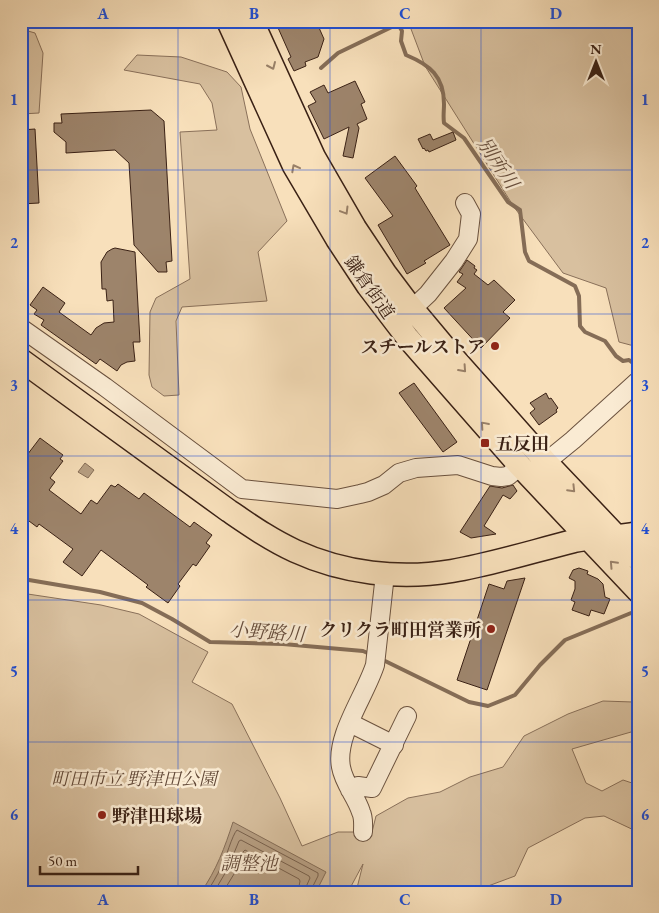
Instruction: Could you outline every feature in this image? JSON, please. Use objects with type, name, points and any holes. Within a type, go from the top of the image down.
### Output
[{"type":"main road","name":"鎌倉街道","points":[[228,21],[294,166],[342,248],[373,293],[407,337],[520,466],[638,591]]},
{"type":"main road","name":"鎌倉街道","points":[[252,21],[302,131],[328,182],[385,273],[412,309],[452,356],[546,462],[627,535],[638,559]]},
{"type":"main road","points":[[21,360],[229,511],[273,540],[296,551],[342,568],[385,574],[451,571],[587,538],[627,535]]},
{"type":"street","points":[[412,309],[428,294],[454,261],[468,239],[471,214],[465,203]]},
{"type":"street","points":[[21,328],[105,387],[242,489],[336,499],[368,492],[399,474],[416,468],[458,465],[501,477],[508,476],[520,466]]},
{"type":"street","points":[[546,462],[638,381]]},
{"type":"street","points":[[363,832],[362,813],[344,779],[340,765],[340,751],[342,738],[371,678],[375,665],[385,574]]},
{"type":"street","points":[[350,790],[358,786],[372,788],[407,716]]},
{"type":"street","points":[[350,722],[394,745]]},
{"type":"green space","points":[[408,21],[636,21],[638,30],[638,347],[619,342],[606,288],[563,273],[514,207],[425,66]]},
{"type":"green space","points":[[21,29],[35,33],[43,53],[39,113],[21,114]]},
{"type":"green space","points":[[137,55],[181,57],[227,72],[241,87],[250,129],[287,221],[258,252],[267,301],[182,307],[176,321],[179,395],[164,396],[152,387],[149,375],[150,312],[156,298],[190,279],[180,132],[217,130],[212,103],[200,84],[124,70]]},
{"type":"green space","name":"町田市立 野津田公園","points":[[21,593],[101,605],[139,614],[208,652],[192,682],[232,704],[302,846],[338,832],[372,832],[376,816],[408,798],[440,792],[470,777],[503,767],[524,736],[568,714],[603,701],[633,702],[638,705],[638,730],[572,749],[586,783],[602,791],[623,780],[638,785],[638,832],[604,816],[585,818],[528,848],[515,876],[472,892],[356,892],[363,864],[348,892],[21,892]]},
{"type":"water","points":[[85,463],[94,470],[88,478],[78,472]]},
{"type":"water","name":"調整池","points":[[233,822],[326,872],[316,892],[201,892],[220,858]]},
{"type":"building","points":[[275,21],[316,21],[324,39],[318,57],[305,62],[306,66],[294,71],[288,59],[291,57]]},
{"type":"building","points":[[355,81],[365,102],[361,104],[367,119],[357,124],[359,128],[353,158],[343,156],[349,127],[324,139],[308,106],[316,102],[310,92],[324,85],[328,93]]},
{"type":"building","points":[[151,110],[164,121],[172,261],[166,262],[167,272],[158,272],[134,245],[129,163],[115,150],[66,153],[66,142],[54,132],[54,123],[62,123],[61,114]]},
{"type":"building","points":[[35,129],[39,203],[21,204],[21,130]]},
{"type":"building","points":[[453,132],[456,140],[429,152],[423,149],[418,139],[430,134],[433,140]]},
{"type":"building","points":[[395,156],[417,186],[415,188],[450,245],[424,261],[426,263],[407,274],[378,225],[393,216],[365,178]]},
{"type":"building","points":[[115,248],[135,252],[140,342],[133,342],[135,361],[121,365],[117,371],[100,359],[96,364],[41,325],[44,320],[34,314],[37,310],[30,305],[43,287],[65,303],[59,312],[91,335],[96,328],[104,323],[114,322],[113,300],[107,301],[106,289],[102,289],[101,262],[107,252]]},
{"type":"building","points":[[467,260],[477,270],[474,274],[488,285],[494,280],[515,300],[503,312],[510,318],[481,348],[444,308],[466,288],[457,282],[463,274],[459,272]]},
{"type":"building","points":[[414,383],[457,442],[443,452],[399,393]]},
{"type":"building","points":[[546,393],[558,408],[557,412],[539,425],[530,413],[535,409],[530,403]]},
{"type":"building","points":[[40,438],[63,455],[60,459],[63,461],[50,478],[55,482],[49,490],[81,514],[91,500],[97,504],[111,485],[115,487],[118,484],[139,499],[144,493],[190,527],[194,522],[212,535],[206,543],[210,546],[196,566],[193,564],[178,584],[180,586],[168,603],[146,587],[148,585],[101,550],[82,576],[63,562],[73,549],[39,524],[37,527],[21,515],[21,463]]},
{"type":"building","points":[[513,485],[517,491],[510,499],[503,495],[484,526],[496,534],[471,538],[460,532],[490,486],[502,488]]},
{"type":"building","points":[[579,568],[588,571],[587,574],[598,579],[603,584],[605,597],[610,599],[604,614],[591,610],[589,616],[572,610],[575,602],[571,600],[575,589],[575,581],[569,578],[573,570]]},
{"type":"building","points":[[525,578],[487,690],[457,680],[489,584],[504,589],[507,581]]},
{"type":"waterway","name":"別所川","points":[[321,68],[338,53],[398,24],[402,31],[401,41],[406,55],[429,68],[438,79],[443,94],[444,123],[464,138],[508,202],[520,210],[525,252],[529,261],[575,286],[579,296],[580,326],[585,332],[605,341],[616,356],[623,361],[629,360],[638,367]]},
{"type":"waterway","name":"小野路川","points":[[21,577],[100,592],[142,603],[210,642],[283,644],[363,651],[372,655]]},
{"type":"waterway","name":"小野路川","points":[[381,659],[469,702],[488,706],[515,695],[540,665],[565,640],[631,613]]},
{"type":"place","name":"スチールストア","points":[[495,346]]},
{"type":"place","name":"五反田","points":[[485,443]]},
{"type":"place","name":"クリクラ町田営業所","points":[[491,629]]},
{"type":"place","name":"野津田球場","points":[[102,815]]}]
